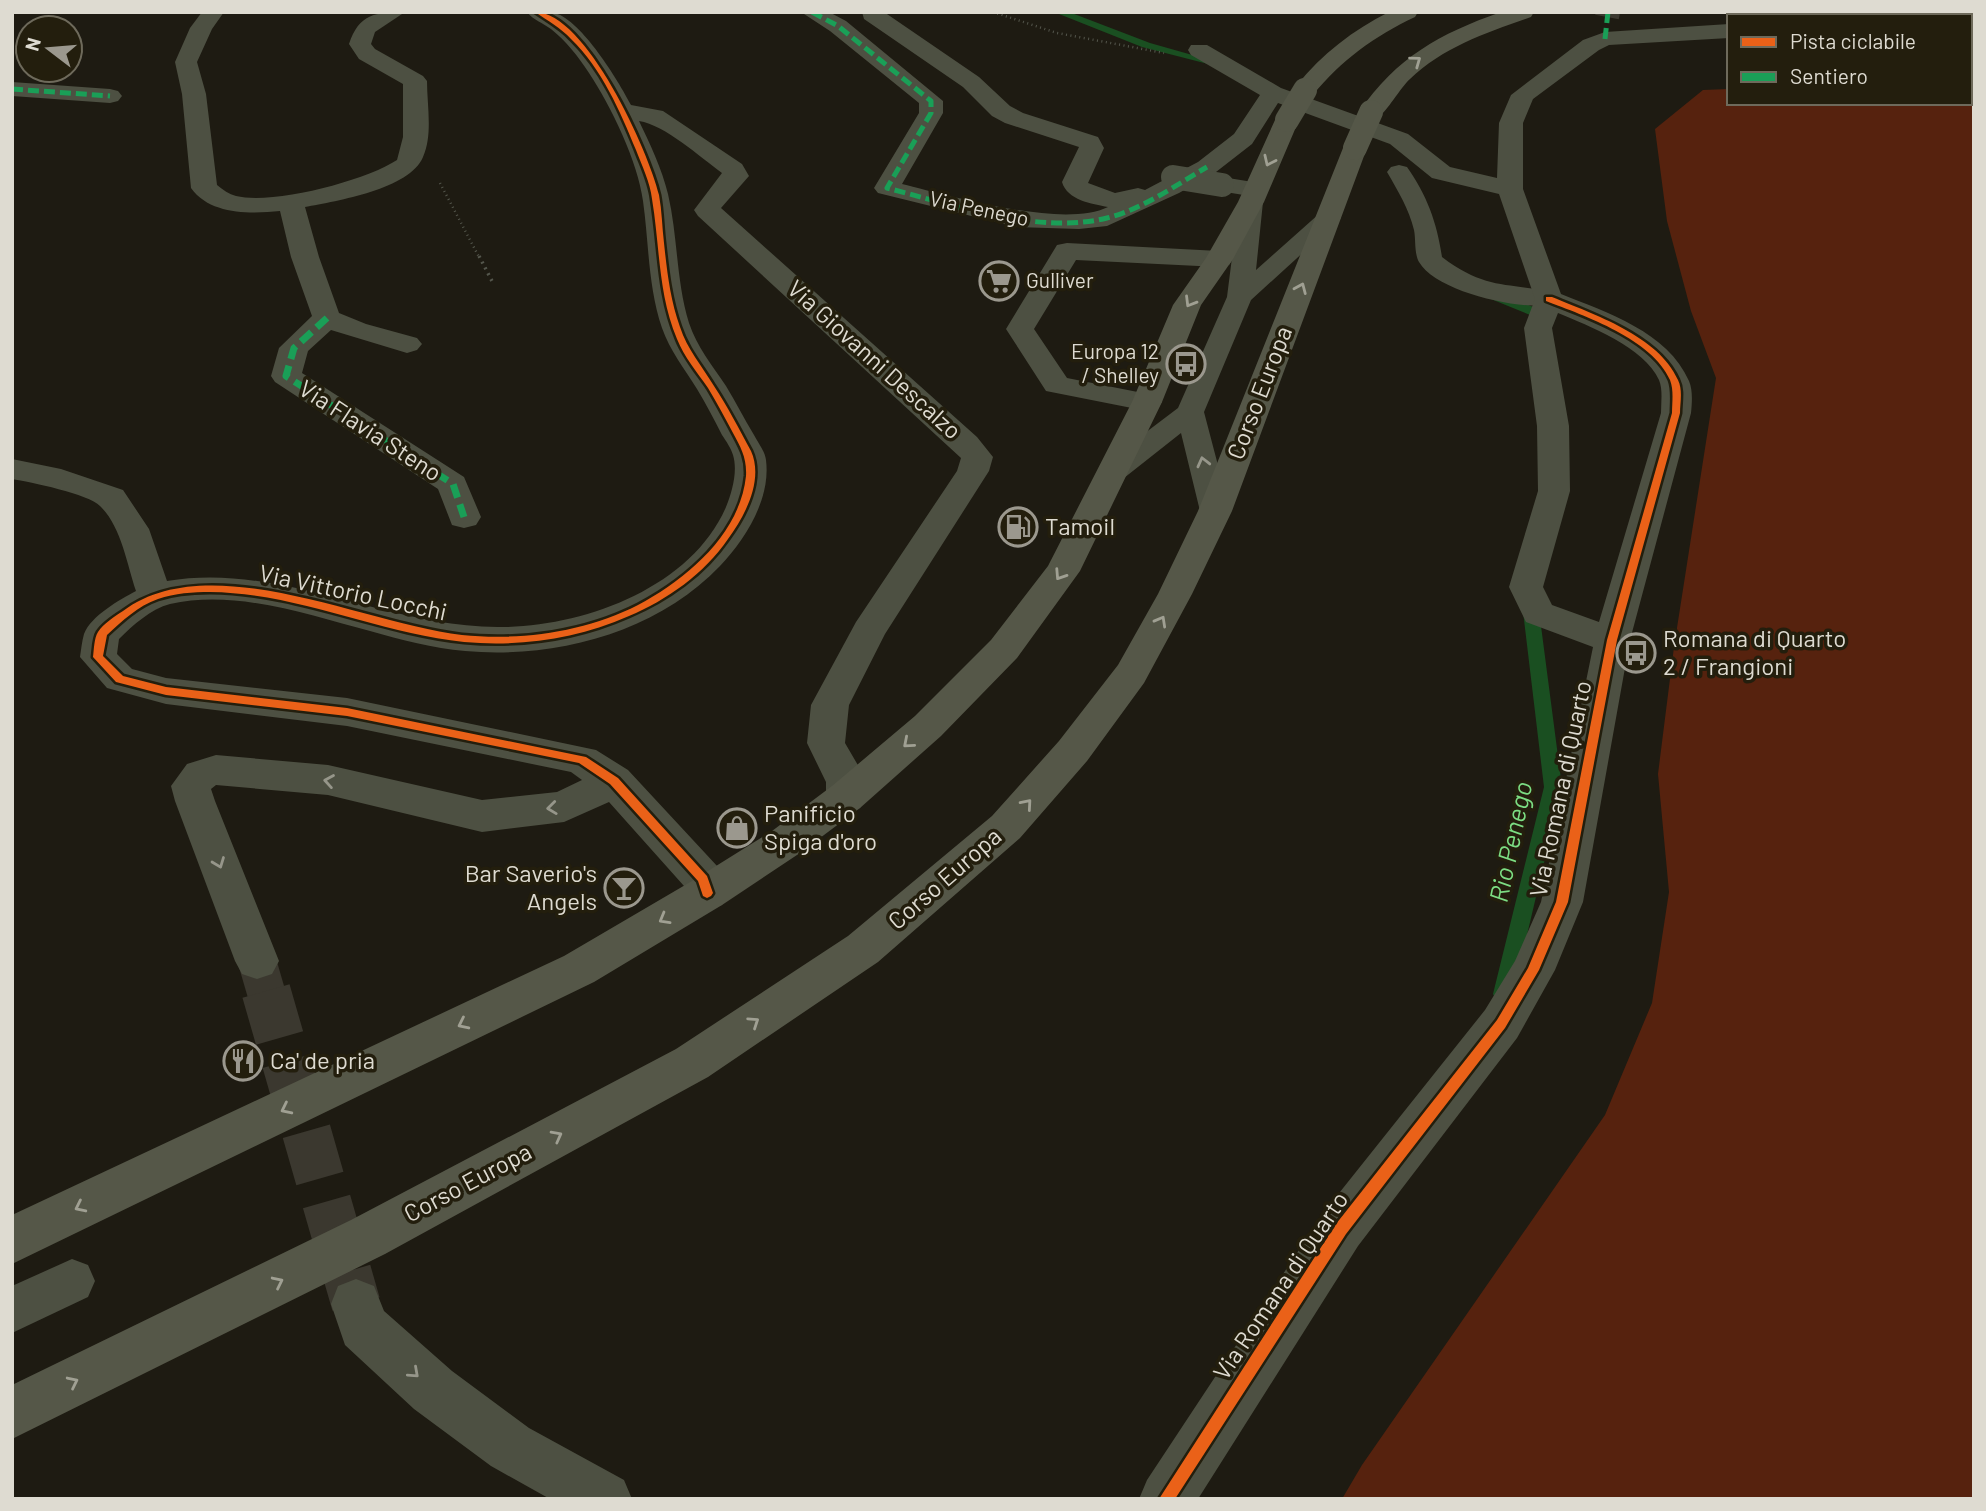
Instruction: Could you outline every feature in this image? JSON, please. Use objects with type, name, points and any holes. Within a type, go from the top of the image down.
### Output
[{"type":"main road","name":"Corso Europa","points":[[12,1413],[368,1237],[692,1063],[863,949],[1006,827],[1073,751],[1131,674],[1175,594],[1215,511],[1355,148],[1371,111],[1384,90],[1399,74],[1428,52],[1457,37],[1523,12]]},
{"type":"main road","points":[[12,1240],[579,969],[707,893],[786,842],[846,797],[928,726],[1004,649],[1063,571],[1147,402],[1187,305],[1219,259],[1254,195],[1287,120],[1305,89],[1334,55],[1396,14]]},
{"type":"street","points":[[213,12],[201,29],[186,62],[194,94],[204,188],[211,195],[234,203],[251,205],[290,202],[374,181],[394,174],[407,164],[413,151],[415,81],[368,54],[360,44],[365,29],[394,12]]},
{"type":"street","points":[[538,12],[560,26],[597,65],[620,104]]},
{"type":"street","name":"Via Penego","points":[[812,12],[838,26],[931,101],[931,113],[887,188],[1016,219],[1079,221],[1107,218],[1171,188],[1215,176],[1273,93]]},
{"type":"street","points":[[872,14],[971,82],[1001,111],[1014,118],[1089,142],[1091,154],[1075,182],[1081,191],[1121,201],[1132,199],[1173,177],[1215,176],[1254,195]]},
{"type":"street","points":[[1612,640],[1538,612],[1526,587],[1554,491],[1553,426],[1538,328],[1549,299],[1510,188],[1511,123],[1523,95],[1591,45],[1606,28],[1727,31]]},
{"type":"street","points":[[1199,50],[1273,93],[1399,139],[1441,173],[1510,188]]},
{"type":"street","points":[[12,89],[110,96]]},
{"type":"street","name":"Via Vittorio Locchi","points":[[620,104],[656,195],[667,300],[683,346],[713,389],[750,457],[748,486],[736,522],[712,555],[679,586],[636,612],[592,627],[545,638],[504,641],[431,633],[261,592],[209,588],[155,596],[124,614],[102,634],[99,657],[120,679],[166,691],[347,712],[582,760],[614,781],[703,879],[707,893]]},
{"type":"street","name":"Via Giovanni Descalzo","points":[[620,104],[654,116],[733,169],[736,176],[711,202],[707,210],[928,409],[945,428],[968,443],[977,457],[973,471],[869,631],[830,705],[826,743],[836,766],[846,779],[846,797]]},
{"type":"street","points":[[290,202],[305,257],[327,318],[356,330],[407,344]]},
{"type":"street","points":[[1147,402],[1057,385],[1020,329],[1067,251],[1219,259]]},
{"type":"street","name":"Via Romana di Quarto","points":[[1166,1499],[1341,1230],[1501,1024],[1533,970],[1562,902],[1612,640],[1676,413],[1675,382],[1660,360],[1618,327],[1549,299]]},
{"type":"street","name":"Via Flavia Steno","points":[[327,318],[294,348],[286,376],[453,484],[464,517]]},
{"type":"street","points":[[12,469],[50,476],[111,497],[132,529],[155,596]]},
{"type":"street","points":[[257,961],[195,801],[191,786],[201,774],[216,770],[328,780],[482,816],[564,807],[614,781]]},
{"type":"street","points":[[360,1316],[433,1390],[510,1447],[605,1499]]},
{"type":"lane","points":[[1399,172],[1417,202],[1426,231],[1430,260],[1460,281],[1487,293],[1549,299]]},
{"type":"lane","points":[[1114,471],[1191,412],[1240,297],[1254,195]]},
{"type":"lane","points":[[1240,297],[1329,218]]},
{"type":"lane","points":[[1191,412],[1215,511]]},
{"type":"lane","points":[[12,1310],[72,1280]]},
{"type":"path","points":[[993,12],[1057,33],[1167,54],[1199,50]]},
{"type":"path","points":[[444,186],[492,281]]},
{"type":"shaded area","points":[[1974,39],[1974,1499],[1342,1499],[1362,1465],[1605,1115],[1652,1003],[1669,892],[1658,774],[1674,647],[1716,378],[1691,311],[1667,221],[1655,129],[1703,90],[1727,89],[1727,105],[1972,105]]},
{"type":"waterway","name":"Rio Penego","points":[[1059,12],[1146,45],[1212,62]]},
{"type":"waterway","name":"Rio Penego","points":[[1491,294],[1536,313],[1539,330]]},
{"type":"waterway","name":"Rio Penego","points":[[1503,994],[1553,787],[1530,603]]},
{"type":"tunnel","points":[[1607,17],[1608,12]]},
{"type":"tunnel","points":[[257,961],[266,992]]},
{"type":"tunnel","points":[[266,991],[356,1304]]},
{"type":"marked path","points":[[812,12],[838,26],[931,101],[931,113],[887,188],[998,215],[1057,223],[1084,222],[1108,218],[1133,208],[1207,167]]},
{"type":"marked path","points":[[1605,39],[1608,12]]},
{"type":"marked path","points":[[12,89],[110,96]]},
{"type":"marked path","points":[[327,318],[294,348],[286,376],[453,484],[464,517]]},
{"type":"cycle path","points":[[538,12],[557,23],[574,38],[603,76],[626,119],[650,177],[656,202],[667,295],[676,329],[686,351],[715,393],[749,456],[748,489],[744,503],[729,531],[711,555],[672,589],[607,622],[573,632],[501,640],[464,638],[409,629],[285,597],[237,590],[200,589],[153,597],[132,609],[102,634],[98,657],[120,679],[166,691],[347,712],[582,760],[614,781],[703,879],[707,893]]},
{"type":"cycle path","points":[[1166,1499],[1341,1229],[1501,1024],[1533,970],[1562,902],[1612,640],[1676,413],[1676,388],[1665,365],[1637,341],[1619,330],[1549,299]]},
{"type":"place","name":"Gulliver","points":[[999,281]]},
{"type":"place","name":"Europa 12 / Shelley","points":[[1186,364]]},
{"type":"place","name":"Tamoil","points":[[1018,527]]},
{"type":"place","name":"Romana di Quarto 2 / Frangioni","points":[[1636,653]]},
{"type":"place","name":"Panificio Spiga d'oro","points":[[737,828]]},
{"type":"place","name":"Bar Saverio's Angels","points":[[624,888]]},
{"type":"place","name":"Ca' de pria","points":[[243,1061]]}]
